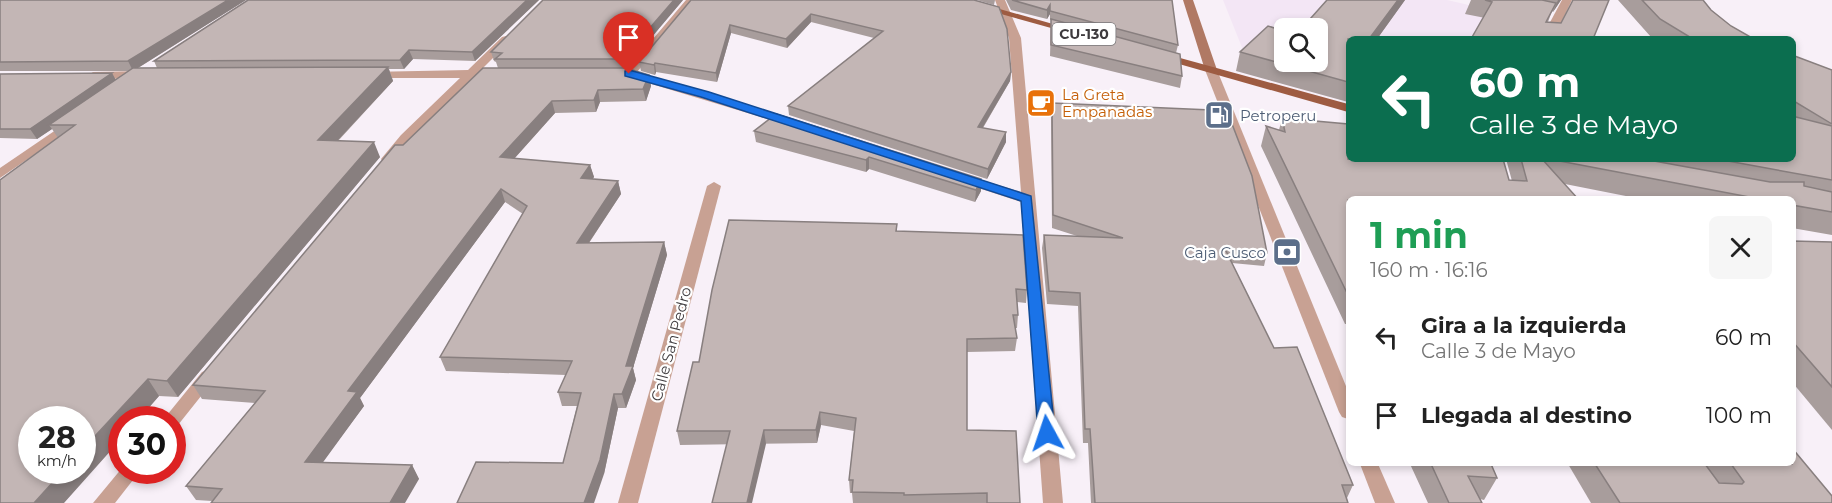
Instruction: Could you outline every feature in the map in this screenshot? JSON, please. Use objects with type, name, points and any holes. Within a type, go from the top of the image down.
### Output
[{"type":"main road","name":"CU-130","points":[[956,0],[1002,6],[1080,33]]},
{"type":"main road","points":[[1188,0],[1211,70]]},
{"type":"main road","points":[[1145,52],[1346,107]]},
{"type":"street","points":[[692,0],[623,74],[705,95],[805,127]]},
{"type":"street","points":[[1548,36],[1552,16],[1568,0]]},
{"type":"street","points":[[1002,6],[1016,38],[1027,199],[1053,503]]},
{"type":"street","points":[[376,174],[406,138],[513,33]]},
{"type":"street","points":[[1211,70],[1346,407]]},
{"type":"street","points":[[81,76],[146,73],[120,88]]},
{"type":"street","points":[[363,74],[515,74]]},
{"type":"street","points":[[0,174],[83,114]]},
{"type":"street","points":[[949,173],[1027,199]]},
{"type":"street","name":"Calle San Pedro","points":[[628,503],[714,186]]},
{"type":"street","points":[[183,406],[217,365]]},
{"type":"street","points":[[1370,466],[1385,503]]},
{"type":"street","points":[[103,503],[119,484]]},
{"type":"shaded area","points":[[1223,0],[1447,0],[1525,18],[1514,36],[1346,36],[1346,87],[1290,72],[1328,72],[1328,18],[1274,18],[1274,67],[1247,60]]},
{"type":"building","points":[[0,0],[228,0],[128,61],[0,62]]},
{"type":"building","points":[[248,0],[527,0],[472,52],[409,50],[400,60],[154,61]]},
{"type":"building","points":[[543,0],[674,0],[623,59],[495,59],[502,53],[491,52]]},
{"type":"building","points":[[691,0],[974,0],[999,7],[1007,29],[1011,72],[978,127],[1006,132],[988,169],[788,106],[883,31],[811,14],[786,39],[730,25],[716,73],[639,62]]},
{"type":"building","points":[[1012,0],[1172,0],[1178,45],[1050,11],[1050,5],[1047,10]]},
{"type":"building","points":[[1327,0],[1398,0],[1371,36],[1346,36],[1346,81],[1312,72],[1328,72],[1328,18],[1311,18]]},
{"type":"building","points":[[1485,0],[1542,0],[1556,3],[1546,22],[1561,23],[1573,0],[1609,0],[1594,36],[1473,36],[1492,2]]},
{"type":"building","points":[[1642,0],[1703,0],[1711,10],[1731,26],[1749,36],[1688,36],[1660,19]]},
{"type":"building","points":[[1051,19],[1180,54],[1182,76],[1051,45]]},
{"type":"building","points":[[1268,26],[1274,28],[1274,61],[1240,52]]},
{"type":"building","points":[[1796,56],[1832,70],[1832,124],[1796,102]]},
{"type":"building","points":[[388,67],[318,140],[374,142],[167,381],[148,379],[123,406],[108,406],[108,422],[96,435],[96,406],[18,406],[18,484],[51,484],[34,503],[0,503],[0,180],[75,125],[49,125],[133,68]]},
{"type":"building","points":[[483,68],[626,68],[649,75],[643,89],[598,90],[594,100],[552,101],[500,157],[590,165],[581,178],[618,181],[577,243],[664,242],[626,366],[633,366],[622,394],[614,394],[600,460],[584,503],[457,503],[476,462],[563,463],[581,393],[558,392],[572,361],[440,357],[527,206],[501,189],[348,391],[357,392],[305,462],[412,465],[390,503],[211,503],[222,489],[186,486],[265,391],[193,385],[395,145],[403,145]]},
{"type":"building","points":[[112,73],[30,129],[0,129],[0,74]]},
{"type":"building","points":[[1052,103],[1211,110],[1213,119],[1232,124],[1252,176],[1267,253],[1225,249],[1274,348],[1297,347],[1353,485],[1342,485],[1348,503],[1095,503],[1090,429],[1085,429],[1080,293],[1049,291],[1044,235],[1123,238],[1053,215]]},
{"type":"building","points":[[776,114],[981,179],[976,190],[869,157],[866,160],[754,131]]},
{"type":"building","points":[[1796,117],[1832,126],[1832,180],[1733,162],[1796,162]]},
{"type":"building","points":[[1282,118],[1346,124],[1346,162],[1504,162],[1509,180],[1527,181],[1522,162],[1545,162],[1575,196],[1346,196],[1346,291],[1266,126],[1285,132]]},
{"type":"building","points":[[1565,162],[1660,162],[1770,182],[1804,182],[1804,186],[1832,192],[1832,212],[1796,206],[1796,196],[1744,196]]},
{"type":"building","points":[[729,220],[897,224],[896,231],[1023,235],[1027,290],[1016,289],[1018,315],[1013,315],[1017,338],[967,339],[967,430],[1016,431],[1020,503],[987,503],[987,493],[904,495],[904,493],[852,492],[853,480],[849,480],[856,418],[820,412],[816,430],[764,430],[747,503],[712,503],[730,431],[677,431],[693,362],[699,362],[712,290]]},
{"type":"building","points":[[1796,241],[1832,242],[1832,387],[1796,346]]},
{"type":"building","points":[[1796,453],[1832,496],[1832,503],[1620,503],[1596,466],[1706,466],[1719,483],[1742,484],[1744,482],[1732,466],[1796,466]]},
{"type":"building","points":[[1432,466],[1492,466],[1497,478],[1468,476],[1482,503],[1449,503]]},
{"type":"place","name":"La Greta Empanadas","points":[[1041,103]]},
{"type":"place","name":"Petroperu","points":[[1219,115]]},
{"type":"place","name":"Caja Cusco","points":[[1287,252]]},
{"type":"route","points":[[629,74],[705,95],[1027,199],[1047,433]]}]
